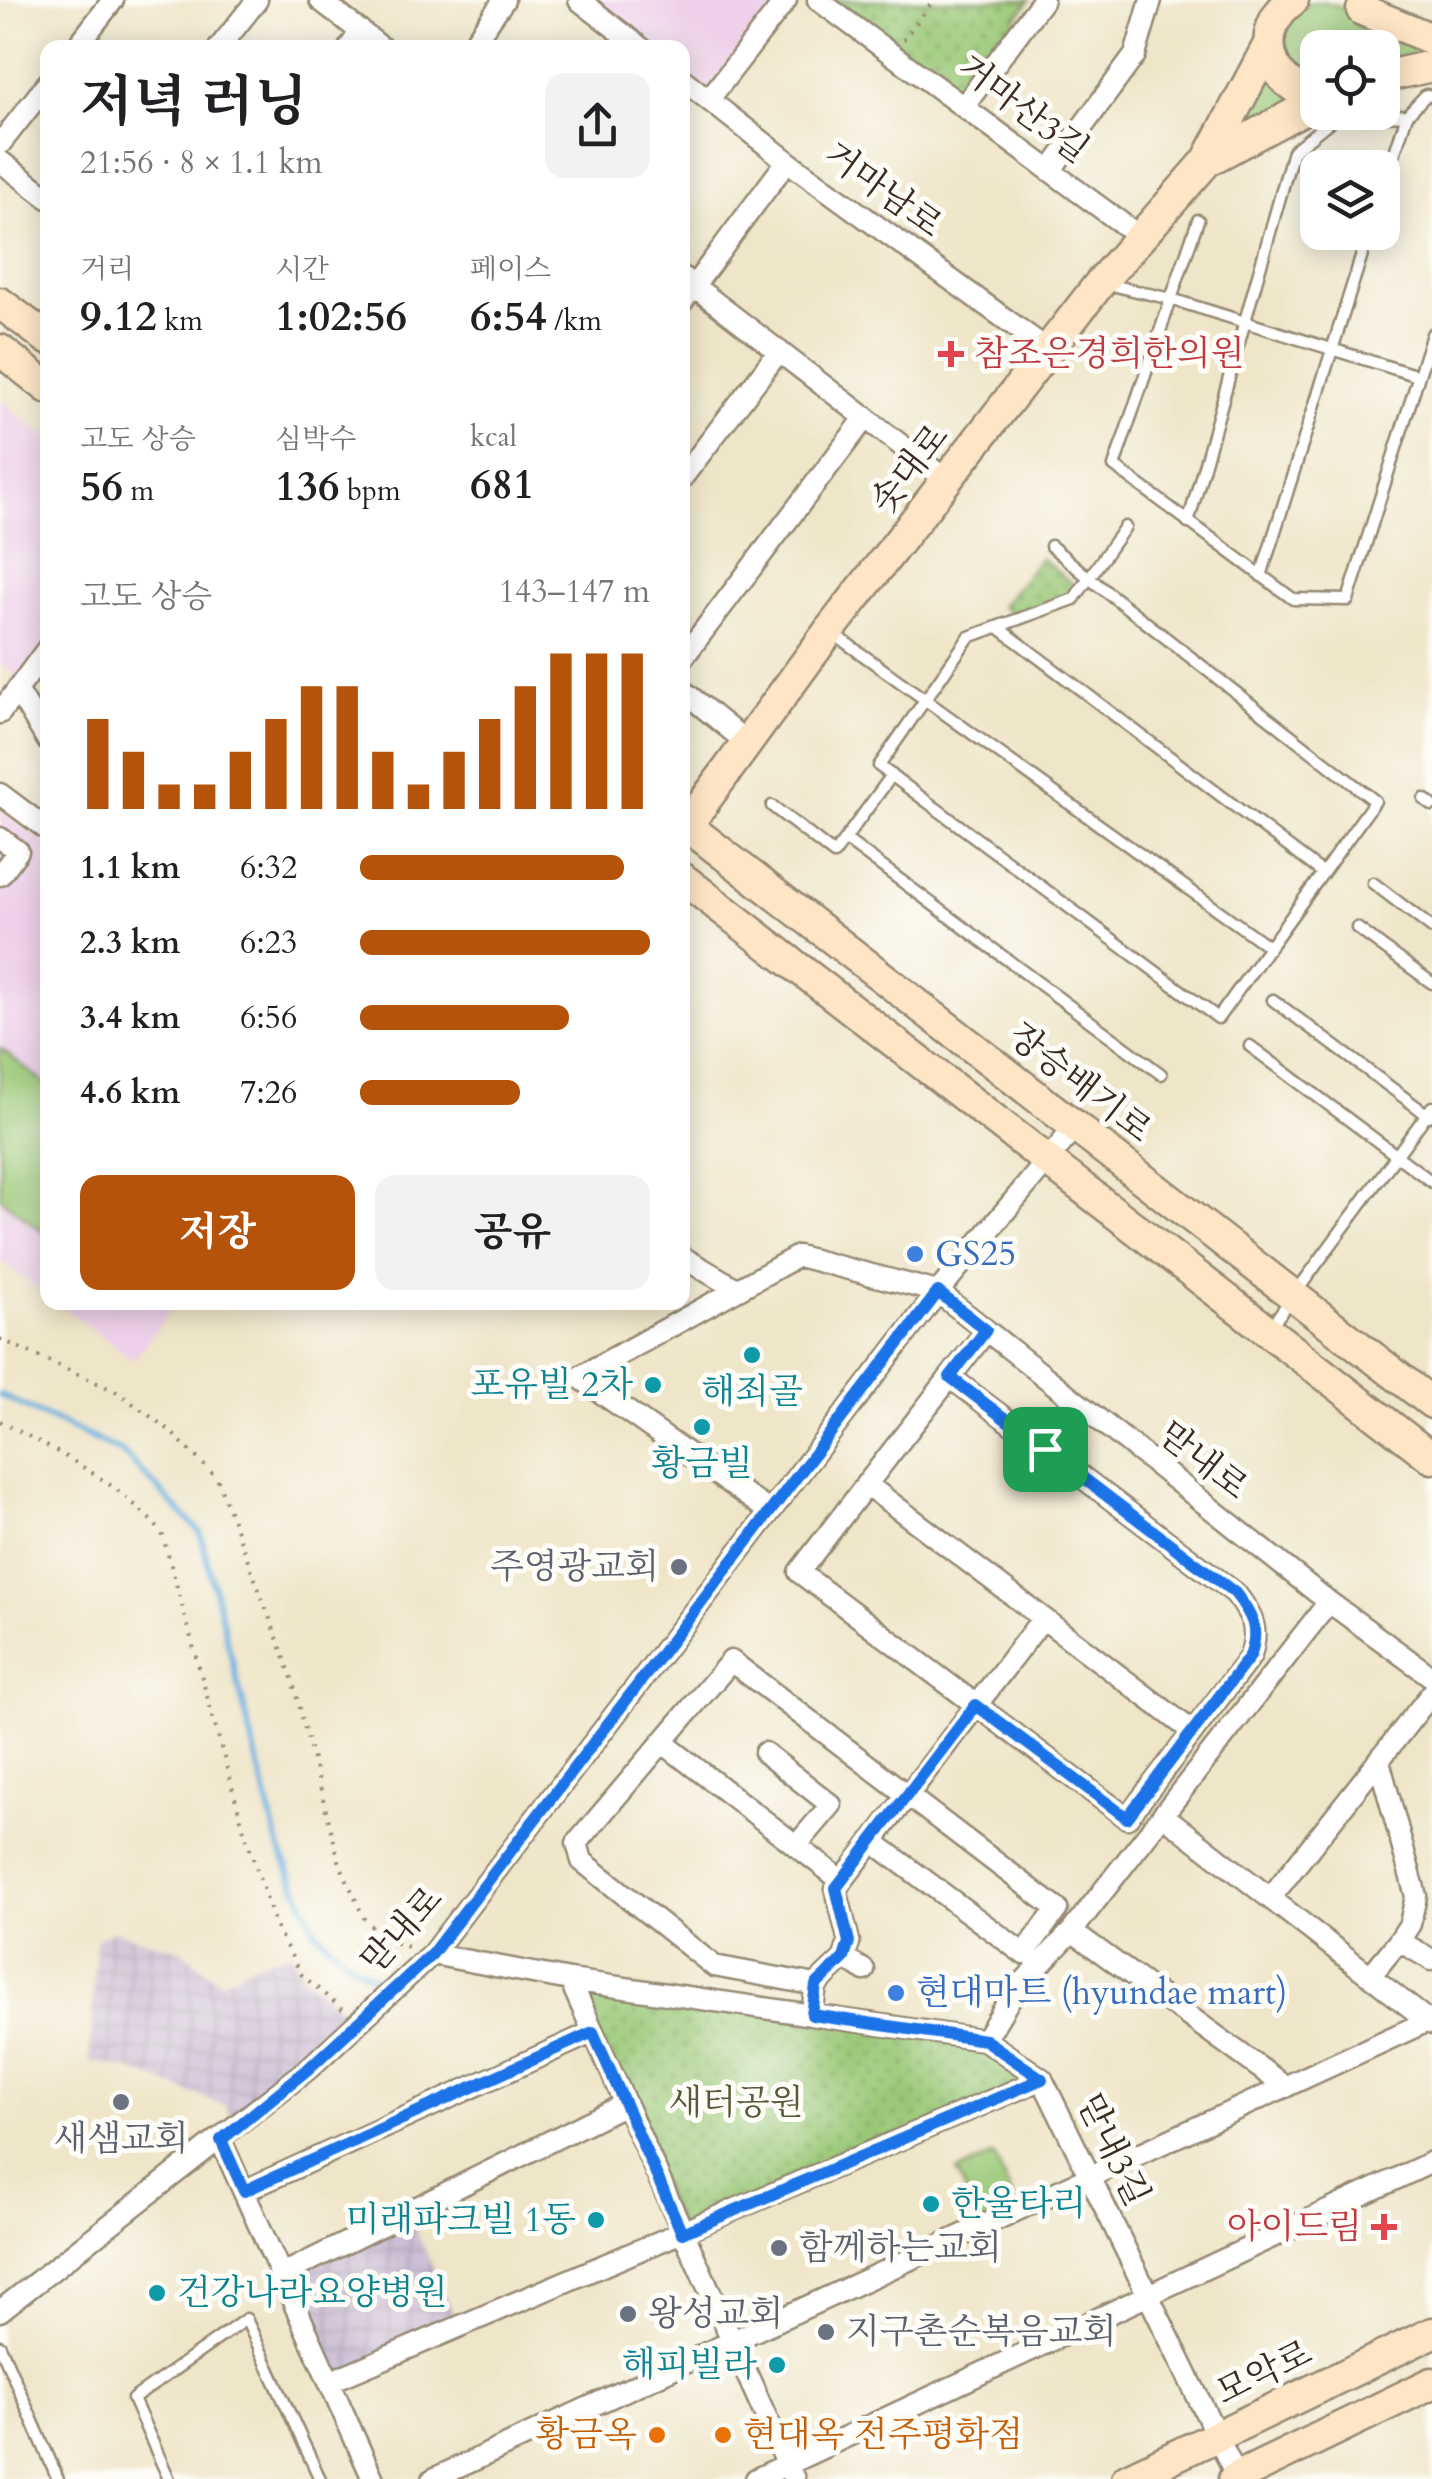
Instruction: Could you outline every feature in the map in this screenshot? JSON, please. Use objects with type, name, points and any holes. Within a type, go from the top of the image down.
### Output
[{"type":"street","points":[[82,40],[113,0]]},
{"type":"street","points":[[226,40],[258,0]]},
{"type":"street","points":[[320,0],[355,40]]},
{"type":"street","points":[[476,40],[504,0]]},
{"type":"street","points":[[578,0],[630,40]]},
{"type":"street","points":[[710,99],[786,0]]},
{"type":"street","name":"거마산3길","points":[[818,0],[1140,236]]},
{"type":"street","points":[[964,106],[1043,0]]},
{"type":"street","points":[[1050,170],[1135,55],[1151,0]]},
{"type":"street","points":[[1354,3],[1432,39]]},
{"type":"street","points":[[1354,3],[1371,30]]},
{"type":"street","points":[[1279,16],[1272,64],[1282,80],[1300,91]]},
{"type":"street","points":[[1207,162],[1279,16]]},
{"type":"street","points":[[1400,73],[1432,66]]},
{"type":"street","name":"거마남로","points":[[690,85],[1048,350]]},
{"type":"street","points":[[0,144],[40,93]]},
{"type":"street","points":[[1207,162],[1300,108]]},
{"type":"street","points":[[690,283],[787,160]]},
{"type":"street","points":[[0,161],[40,192]]},
{"type":"street","name":"솟대로","points":[[690,819],[829,631],[949,482],[1100,283],[1207,162]]},
{"type":"street","points":[[690,291],[779,351],[949,482]]},
{"type":"street","points":[[0,303],[40,333]]},
{"type":"street","points":[[0,350],[40,382]]},
{"type":"street","points":[[690,469],[779,351]]},
{"type":"street","points":[[690,648],[866,418]]},
{"type":"street","points":[[0,713],[40,659]]},
{"type":"street","points":[[17,690],[40,728]]},
{"type":"street","points":[[690,697],[747,744]]},
{"type":"street","points":[[0,794],[40,824]]},
{"type":"street","name":"장승배기로","points":[[690,832],[1432,1403]]},
{"type":"street","points":[[0,838],[18,852],[0,875]]},
{"type":"street","points":[[690,884],[1432,1458]]},
{"type":"street","name":"맏내로","points":[[0,2311],[221,2140],[432,1954],[938,1292],[1075,1127]]},
{"type":"street","name":"맏내로","points":[[770,1512],[578,1377],[798,1256],[938,1292],[1329,1602],[1432,1676]]},
{"type":"street","points":[[690,1261],[736,1288]]},
{"type":"street","points":[[950,1377],[1235,1593],[1251,1614],[1257,1637],[1250,1656],[1127,1818],[799,1572],[986,1330]]},
{"type":"street","points":[[866,1484],[1193,1732]]},
{"type":"street","points":[[985,2040],[1014,1992],[1072,1930],[1329,1602]]},
{"type":"street","points":[[812,2015],[816,1985],[844,1958],[849,1942],[836,1888],[1043,1618]]},
{"type":"street","points":[[816,1985],[714,1966],[582,1861],[578,1843],[731,1662],[1057,1910],[1024,1954],[872,1842]]},
{"type":"street","points":[[1271,1898],[1432,1694]]},
{"type":"street","points":[[662,1742],[842,1881]]},
{"type":"street","points":[[765,1754],[831,1806],[796,1846]]},
{"type":"street","points":[[1371,1975],[1410,1924],[1416,1896],[1378,1762]]},
{"type":"street","points":[[433,2479],[1431,2022],[1163,1815]]},
{"type":"street","points":[[1072,1930],[1286,2087]]},
{"type":"street","points":[[1399,1941],[1432,1960]]},
{"type":"street","name":"맏내3길","points":[[432,1954],[570,1980],[985,2040],[1042,2079],[1237,2478]]},
{"type":"street","points":[[844,1958],[864,1970]]},
{"type":"street","points":[[570,1980],[790,2472]]},
{"type":"street","points":[[244,2191],[593,2032]]},
{"type":"street","points":[[329,2382],[1042,2079]]},
{"type":"street","points":[[281,2275],[625,2104]]},
{"type":"street","points":[[221,2140],[373,2479]]},
{"type":"street","points":[[756,2479],[790,2472],[1147,2296],[1432,2162]]},
{"type":"street","name":"모악로","points":[[1127,2479],[1432,2333]]},
{"type":"street","points":[[1237,2478],[1432,2382]]},
{"type":"lane","points":[[1396,150],[1407,115],[1426,94],[1432,96]]},
{"type":"lane","points":[[1188,523],[1294,150],[1334,118],[1407,115]]},
{"type":"lane","points":[[1198,220],[1114,466],[1294,599],[1348,600],[1432,334]]},
{"type":"lane","points":[[1260,576],[1363,250]]},
{"type":"lane","points":[[1100,283],[1171,298],[1418,376]]},
{"type":"lane","points":[[1051,546],[1089,578],[1374,801],[1218,1018],[879,766],[969,637],[1074,599],[1089,578],[1125,527]]},
{"type":"lane","points":[[998,627],[1323,872]]},
{"type":"lane","points":[[829,631],[924,703],[1269,947]]},
{"type":"lane","points":[[772,806],[834,854],[892,775]]},
{"type":"lane","points":[[845,839],[1161,1074]]},
{"type":"lane","points":[[1373,883],[1432,928]]},
{"type":"lane","points":[[1358,928],[1432,983]]},
{"type":"lane","points":[[1268,1330],[1430,1113],[1273,1000]]},
{"type":"lane","points":[[1250,1046],[1432,1182]]},
{"type":"lane","points":[[169,2479],[132,2398],[246,2319],[320,2479]]},
{"type":"lane","points":[[0,2346],[58,2479]]},
{"type":"path","points":[[893,54],[934,0]]},
{"type":"path","points":[[0,1339],[117,1392],[170,1430],[217,1478],[291,1676],[340,1864],[365,1921],[390,1941],[432,1954]]},
{"type":"path","points":[[0,1422],[86,1468],[139,1506],[162,1533],[245,1834],[277,1930],[302,1975],[358,2023]]},
{"type":"shaded area","points":[[579,0],[783,0],[709,99],[690,84],[690,40],[632,40]]},
{"type":"shaded area","points":[[0,400],[40,431],[40,686],[36,691],[0,664]]},
{"type":"shaded area","points":[[0,808],[40,839],[40,1291],[0,1260]]},
{"type":"shaded area","points":[[66,1310],[171,1310],[134,1360]]},
{"type":"shaded area","points":[[114,1931],[182,1951],[220,1982],[258,1962],[291,1953],[302,1975],[357,2023],[237,2127],[225,2106],[132,2070],[90,2061],[96,1939]]},
{"type":"shaded area","points":[[408,2212],[459,2327],[329,2382],[281,2275]]},
{"type":"green space","points":[[833,0],[1030,0],[960,93]]},
{"type":"green space","points":[[1313,2],[1333,4],[1349,13],[1361,30],[1300,30],[1300,73],[1285,64],[1283,26],[1300,7]]},
{"type":"green space","points":[[1371,18],[1432,42],[1432,62],[1400,69],[1400,30],[1375,30]]},
{"type":"green space","points":[[1263,67],[1300,97],[1300,101],[1244,133],[1237,125]]},
{"type":"green space","points":[[1041,558],[1080,590],[1074,599],[1017,619],[1001,606]]},
{"type":"green space","points":[[0,1048],[40,1079],[40,1229],[0,1198]]},
{"type":"green space","name":"새터공원","points":[[570,1980],[985,2040],[1042,2079],[682,2233]]},
{"type":"green space","points":[[994,2155],[1018,2211],[982,2227],[957,2172]]},
{"type":"waterway","points":[[0,1395],[122,1452],[200,1532],[279,1847],[316,1932],[354,1966],[390,1985]]},
{"type":"place","name":"참조은경희한의원","points":[[951,354]]},
{"type":"place","name":"GS25","points":[[915,1254]]},
{"type":"place","name":"해죄골","points":[[752,1355]]},
{"type":"place","name":"포유빌 2차","points":[[653,1385]]},
{"type":"place","name":"황금빌","points":[[702,1427]]},
{"type":"place","name":"주영광교회","points":[[679,1567]]},
{"type":"place","name":"현대마트 (hyundae mart)","points":[[896,1993]]},
{"type":"place","name":"새샘교회","points":[[121,2102]]},
{"type":"place","name":"한울타리","points":[[931,2204]]},
{"type":"place","name":"미래파크빌 1동","points":[[596,2220]]},
{"type":"place","name":"아이드림","points":[[1384,2227]]},
{"type":"place","name":"함께하는교회","points":[[779,2248]]},
{"type":"place","name":"건강나라요양병원","points":[[157,2293]]},
{"type":"place","name":"왕성교회","points":[[628,2314]]},
{"type":"place","name":"지구촌순복음교회","points":[[826,2332]]},
{"type":"place","name":"해피빌라","points":[[777,2365]]},
{"type":"place","name":"황금옥","points":[[657,2435]]},
{"type":"place","name":"현대옥 전주평화점","points":[[723,2435]]},
{"type":"route","points":[[938,1292],[986,1330],[950,1377],[1045,1449],[1235,1593],[1251,1614],[1257,1637],[1250,1656],[1127,1818],[976,1705],[836,1888],[849,1942],[844,1958],[816,1985],[812,2015],[985,2040],[1042,2079],[682,2233],[593,2032],[244,2191],[221,2140],[308,2069],[432,1954],[938,1292]]}]
